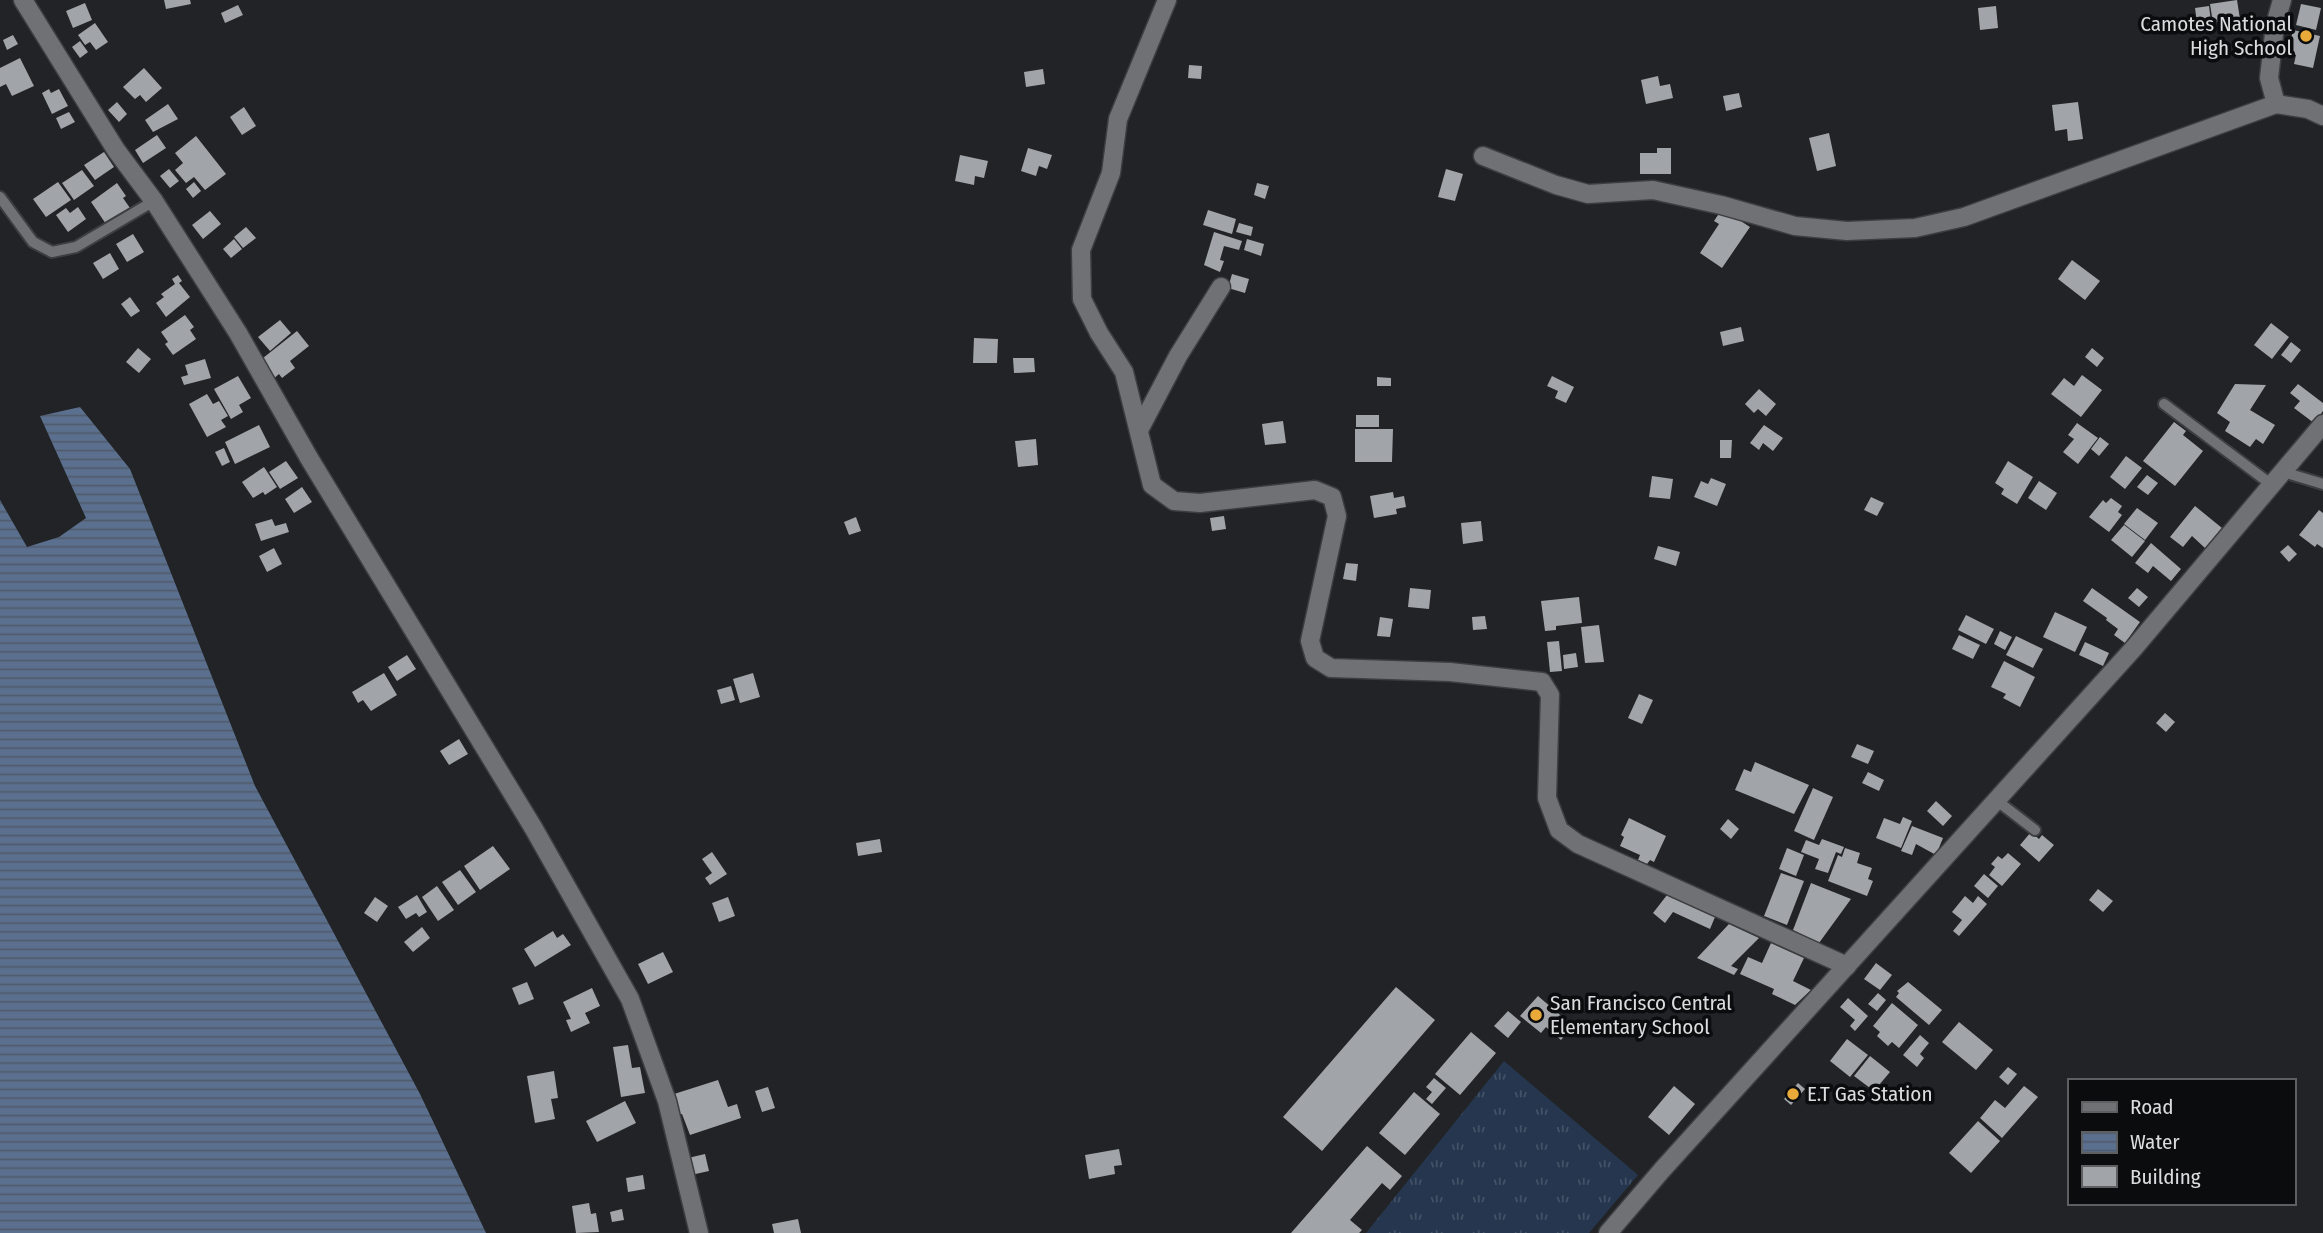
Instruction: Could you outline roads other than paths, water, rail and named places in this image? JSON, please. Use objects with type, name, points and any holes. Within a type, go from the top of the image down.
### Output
[{"type":"street","points":[[23,0],[116,150],[154,201],[238,332],[309,458],[534,829],[630,999],[667,1101],[699,1233]]},
{"type":"street","points":[[1167,0],[1118,119],[1111,173],[1081,250],[1082,299],[1099,333],[1124,372],[1152,485],[1174,501],[1200,503],[1315,490],[1332,497],[1337,516],[1310,641],[1315,659],[1331,668],[1450,672],[1542,682],[1550,695],[1547,798],[1559,830],[1578,844],[1847,966]]},
{"type":"street","points":[[2276,104],[2269,78],[2275,25],[2282,0]]},
{"type":"street","points":[[1483,156],[1556,185],[1588,194],[1653,190],[1721,205],[1795,226],[1847,231],[1915,228],[1964,217],[2276,104],[2308,109],[2323,116]]},
{"type":"street","points":[[1139,430],[1178,356],[1221,287]]},
{"type":"street","points":[[1608,1233],[2134,648],[2323,424]]},
{"type":"lane","points":[[0,197],[33,242],[52,252],[76,247],[154,201]]},
{"type":"lane","points":[[2164,404],[2277,479],[2323,484]]},
{"type":"lane","points":[[1996,800],[2035,830]]},
{"type":"water","points":[[80,407],[130,469],[255,786],[420,1094],[486,1233],[0,1233],[0,500],[27,547],[59,537],[86,518],[40,416]]},
{"type":"place","name":"Camotes National High School","points":[[2306,36]]},
{"type":"place","name":"San Francisco Central Elementary School","points":[[1536,1015]]},
{"type":"place","name":"E.T Gas Station","points":[[1793,1094]]}]
